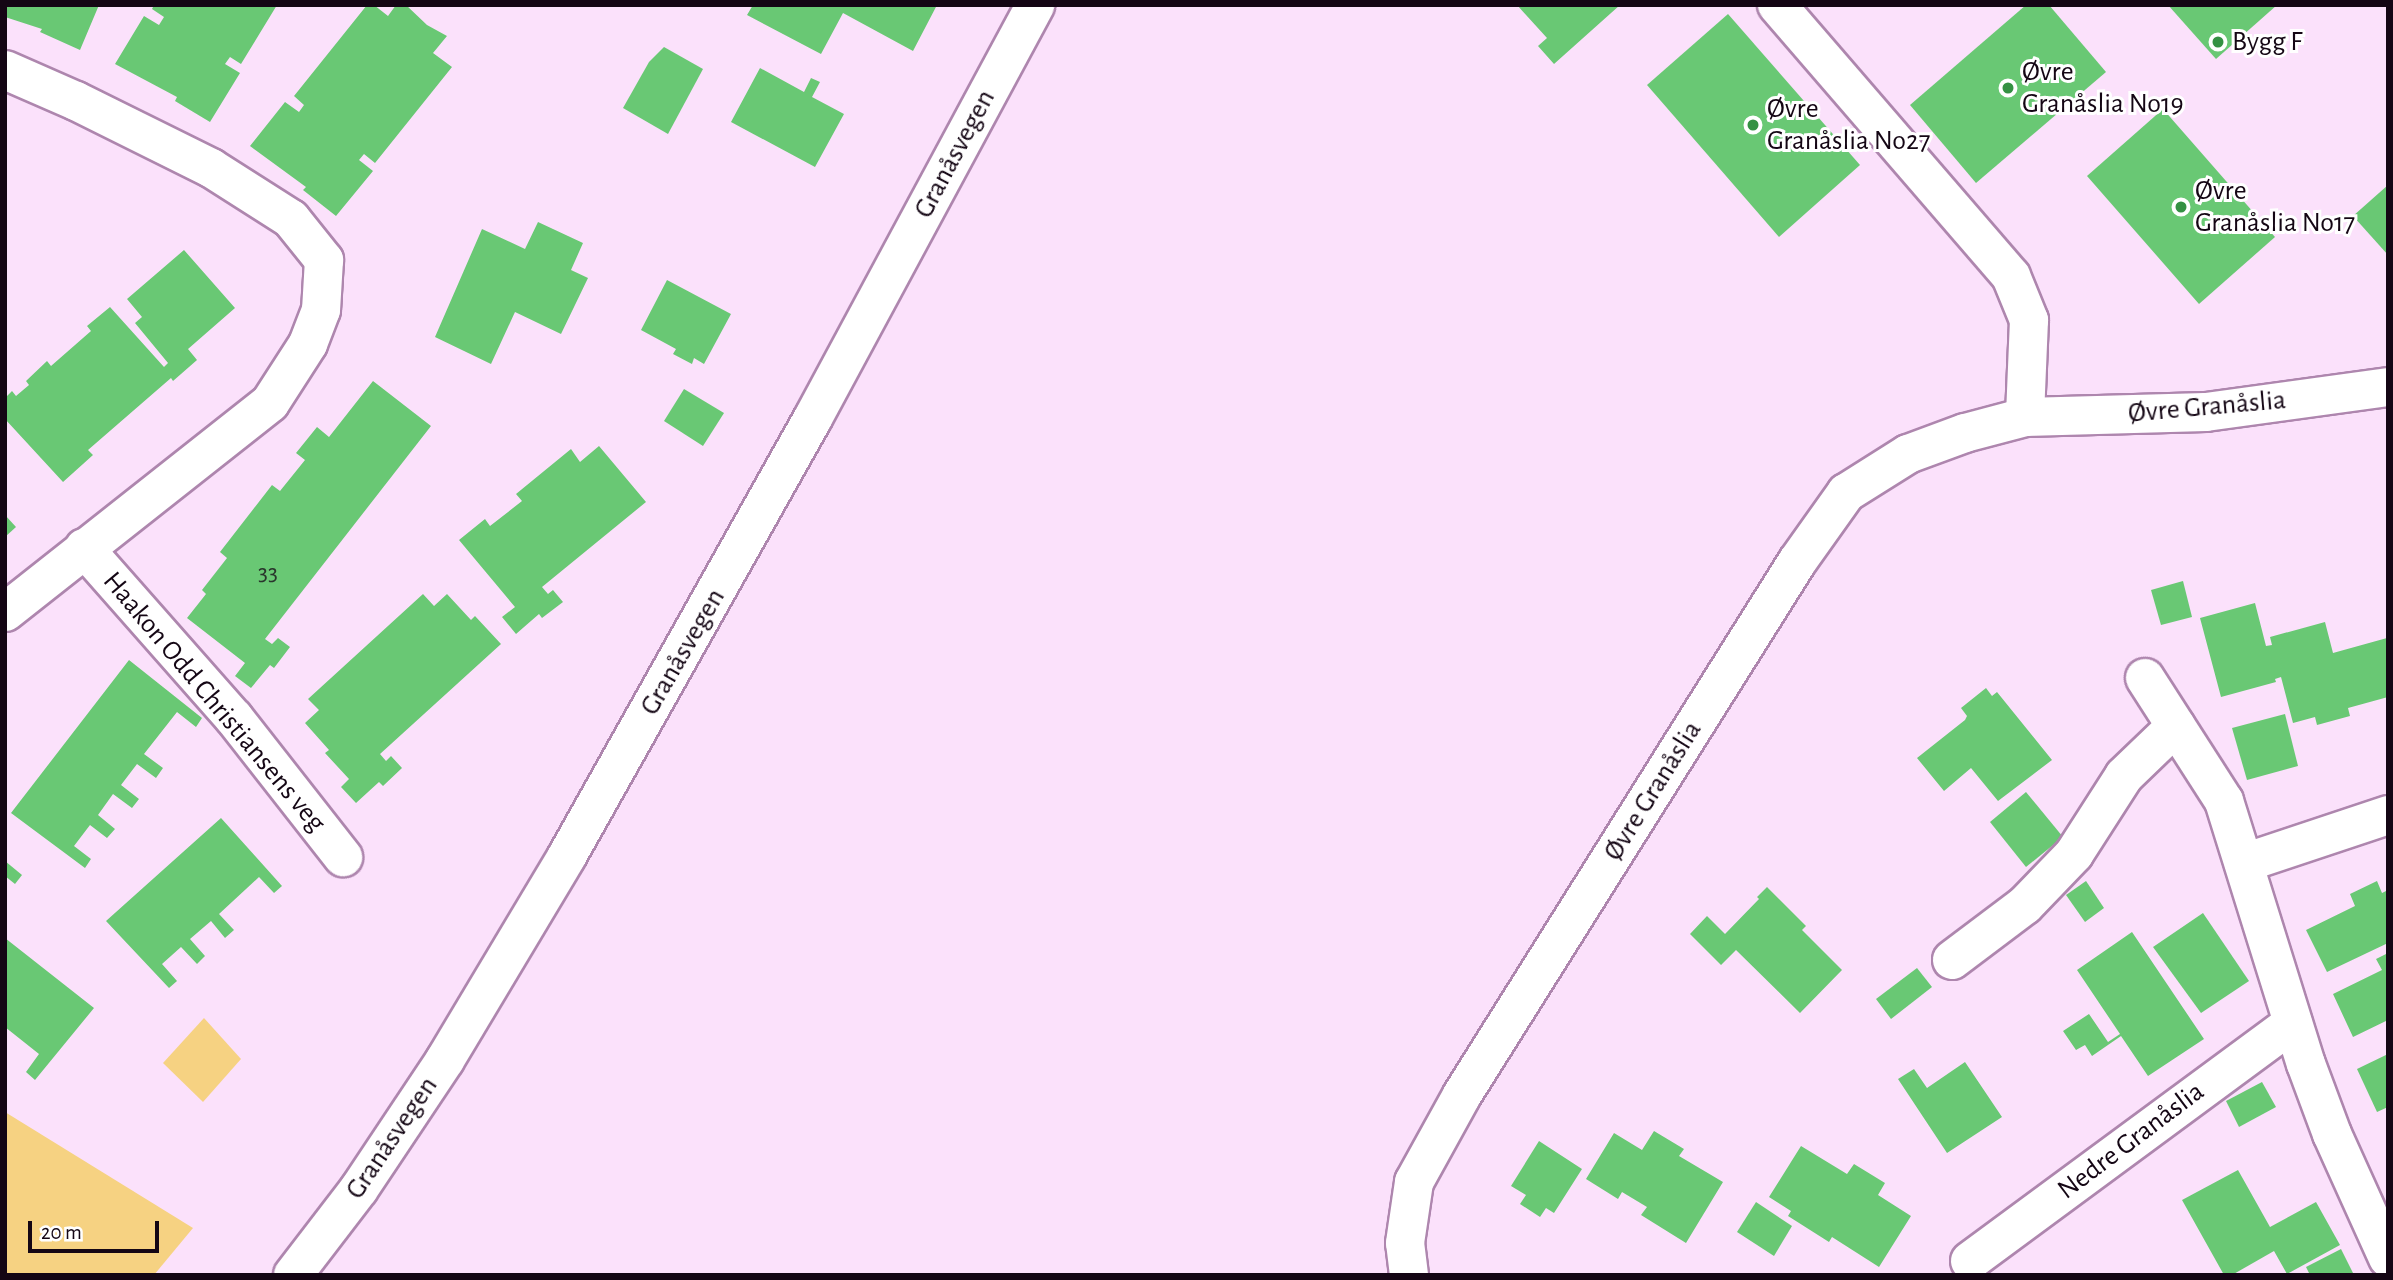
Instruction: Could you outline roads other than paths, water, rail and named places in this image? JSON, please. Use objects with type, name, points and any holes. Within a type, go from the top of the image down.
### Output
[{"type":"street","name":"Granåsvegen","points":[[293,1275],[359,1189],[445,1060],[567,856],[807,430],[1035,5]]},
{"type":"street","points":[[1777,5],[2011,276],[2029,320],[2025,417]]},
{"type":"street","name":"Haakon Odd Christiansens veg","points":[[5,70],[76,100],[211,168],[291,219],[324,260],[321,310],[308,344],[270,403],[5,612]]},
{"type":"street","name":"Øvre Granåslia","points":[[1409,1275],[1405,1243],[1414,1182],[1450,1117],[1797,562],[1846,493],[1908,454],[1965,433],[2025,417],[2206,412],[2388,387]]},
{"type":"street","name":"Haakon Odd Christiansens veg","points":[[84,548],[234,718],[343,857]]},
{"type":"street","points":[[2145,678],[2224,801],[2293,1023],[2332,1134],[2388,1258]]},
{"type":"street","points":[[1952,960],[2033,897],[2074,854],[2124,776],[2176,726]]},
{"type":"street","points":[[2244,863],[2388,815]]},
{"type":"street","name":"Nedre Granåslia","points":[[1970,1261],[2293,1023]]},
{"type":"place","name":"Bygg F","points":[[2218,42]]},
{"type":"place","name":"Øvre Granåslia No19","points":[[2008,88]]},
{"type":"place","name":"Øvre Granåslia No27","points":[[1753,125]]},
{"type":"place","name":"Øvre Granåslia No17","points":[[2181,207]]}]
